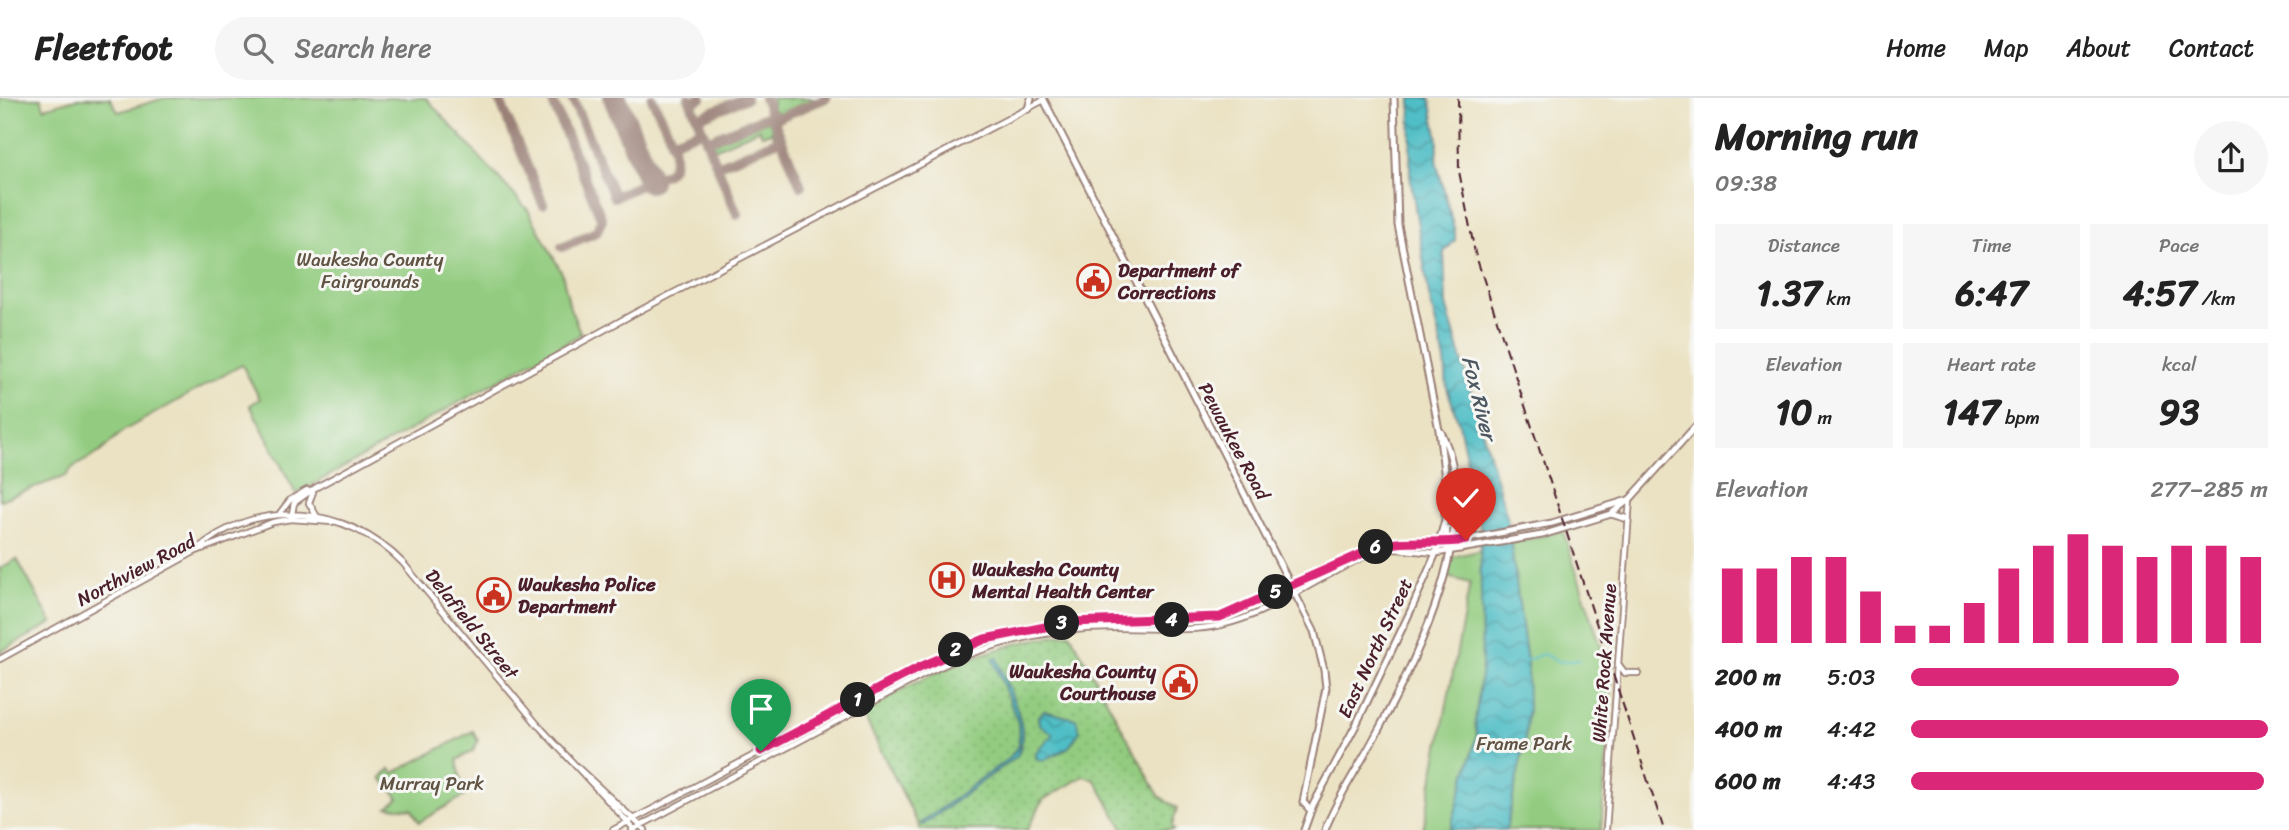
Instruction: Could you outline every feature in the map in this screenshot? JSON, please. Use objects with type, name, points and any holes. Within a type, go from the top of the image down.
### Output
[{"type":"main road","points":[[1028,109],[1031,98]]},
{"type":"main road","name":"East North Street","points":[[1394,98],[1396,203],[1402,252],[1439,430],[1447,546]]},
{"type":"main road","name":"Pewaukee Road","points":[[1044,99],[1314,631],[1325,680],[1318,736],[1303,802],[1311,811]]},
{"type":"main road","points":[[1437,553],[1447,546],[1586,522],[1611,514],[1631,499],[1694,428]]},
{"type":"main road","name":"East North Street","points":[[1304,830],[1437,553],[1447,546],[1455,527],[1456,479],[1450,453],[1439,430]]},
{"type":"main road","points":[[1325,830],[1375,737],[1429,621],[1447,546],[1450,506],[1444,478]]},
{"type":"main road","points":[[1511,536],[1527,528],[1631,499]]},
{"type":"main road","points":[[1584,514],[1586,522]]},
{"type":"main road","points":[[1611,514],[1628,519]]},
{"type":"main road","points":[[1455,527],[1459,535],[1475,542]]},
{"type":"main road","points":[[1447,546],[1475,542]]},
{"type":"street","points":[[194,552],[230,530],[276,514],[294,498],[643,309],[1044,99]]},
{"type":"street","points":[[315,488],[309,503],[316,515]]},
{"type":"street","points":[[291,515],[294,503],[315,488]]},
{"type":"street","points":[[291,515],[294,498]]},
{"type":"street","name":"White Rock Avenue","points":[[1606,830],[1631,499]]},
{"type":"street","points":[[276,514],[291,515]]},
{"type":"street","name":"Delafield Street","points":[[291,515],[316,515],[337,522],[367,535],[397,557],[570,762],[616,807],[633,830]]},
{"type":"street","name":"Delafield Street","points":[[291,515],[337,522]]},
{"type":"street","name":"Northview Road","points":[[0,659],[194,552],[291,515]]},
{"type":"street","points":[[613,830],[904,675],[973,644],[1031,628],[1084,621],[1199,620],[1226,615],[1384,545],[1447,546]]},
{"type":"street","points":[[633,830],[643,828],[685,801],[765,758],[975,651],[1025,637],[1085,629],[1204,628],[1228,623],[1375,552],[1395,549],[1437,553]]},
{"type":"street","points":[[1266,597],[1270,605]]},
{"type":"street","points":[[1226,615],[1228,623]]},
{"type":"street","points":[[1084,621],[1085,629]]},
{"type":"street","points":[[973,644],[975,651]]},
{"type":"street","points":[[1618,662],[1623,672],[1638,673]]},
{"type":"street","points":[[904,675],[908,683]]},
{"type":"street","points":[[796,733],[800,740]]},
{"type":"street","points":[[761,751],[765,758]]},
{"type":"street","points":[[722,772],[726,779]]},
{"type":"street","points":[[682,794],[685,801]]},
{"type":"street","points":[[664,803],[668,811]]},
{"type":"street","name":"Delafield Street","points":[[616,807],[643,828]]},
{"type":"green space","name":"Waukesha County Fairgrounds","points":[[0,98],[41,98],[44,108],[79,98],[110,98],[118,112],[165,98],[426,98],[528,210],[562,273],[570,308],[581,334],[296,494],[250,405],[260,399],[242,365],[123,431],[100,452],[72,468],[66,476],[0,500]]},
{"type":"green space","points":[[772,98],[818,98],[779,113],[772,109]]},
{"type":"green space","points":[[768,118],[776,139],[771,132],[762,135],[759,129],[715,149],[712,141]]},
{"type":"green space","name":"Frame Park","points":[[1563,531],[1612,680],[1601,830],[1423,830],[1470,583],[1447,577],[1452,557]]},
{"type":"green space","points":[[17,559],[52,623],[0,652],[0,568]]},
{"type":"green space","points":[[1070,633],[1159,796],[1177,808],[1172,826],[1174,830],[1124,830],[1095,780],[1084,776],[1043,800],[1027,830],[921,830],[861,711],[961,662],[1011,645]]},
{"type":"green space","name":"Murray Park","points":[[473,731],[478,741],[473,751],[457,760],[464,796],[419,822],[412,809],[388,807],[399,798],[381,778],[390,769],[394,773]]},
{"type":"water","points":[[1411,98],[1430,98],[1438,140],[1437,164],[1455,232],[1455,240],[1444,252],[1446,305],[1507,517],[1527,661],[1528,707],[1525,740],[1506,830],[1450,830],[1477,735],[1475,722],[1482,667],[1480,524],[1459,424],[1447,388],[1445,361],[1429,296],[1410,175]]},
{"type":"water","points":[[997,657],[1020,719],[1022,732],[1017,756],[923,825],[921,823],[1009,758],[1019,745],[1018,723],[993,659]]},
{"type":"water","points":[[1044,711],[1076,719],[1080,731],[1069,747],[1043,761],[1036,758],[1036,753],[1053,734],[1039,724],[1038,717]]},
{"type":"waterway","points":[[1525,661],[1543,654],[1559,662],[1579,660]]},
{"type":"taxiway","points":[[502,98],[499,99],[543,204]]},
{"type":"taxiway","points":[[551,98],[602,220],[596,232],[562,247]]},
{"type":"taxiway","points":[[572,98],[614,197],[667,173],[672,166],[673,147],[652,98]]},
{"type":"taxiway","points":[[689,98],[737,214]]},
{"type":"taxiway","points":[[691,102],[701,98]]},
{"type":"taxiway","points":[[697,118],[746,98]]},
{"type":"taxiway","points":[[764,98],[801,186]]},
{"type":"taxiway","points":[[773,120],[826,98]]},
{"type":"taxiway","points":[[707,141],[771,115]]},
{"type":"taxiway","points":[[671,142],[702,130]]},
{"type":"taxiway","points":[[717,166],[781,139]]},
{"type":"runway","points":[[615,98],[650,181]]},
{"type":"railway","points":[[1458,98],[1459,171],[1475,253],[1664,830]]},
{"type":"place","name":"Department of Corrections","points":[[1094,281]]},
{"type":"place","name":"Waukesha County Mental Health Center","points":[[947,580]]},
{"type":"place","name":"Waukesha Police Department","points":[[494,595]]},
{"type":"place","name":"Waukesha County Courthouse","points":[[1180,682]]},
{"type":"route","points":[[761,751],[929,662],[1000,635],[1070,622],[1199,620],[1220,617],[1237,612],[1291,584],[1377,547],[1397,542],[1440,544],[1466,540]]},
{"type":"water label","name":"Fox River","points":[[1479,398]]}]
